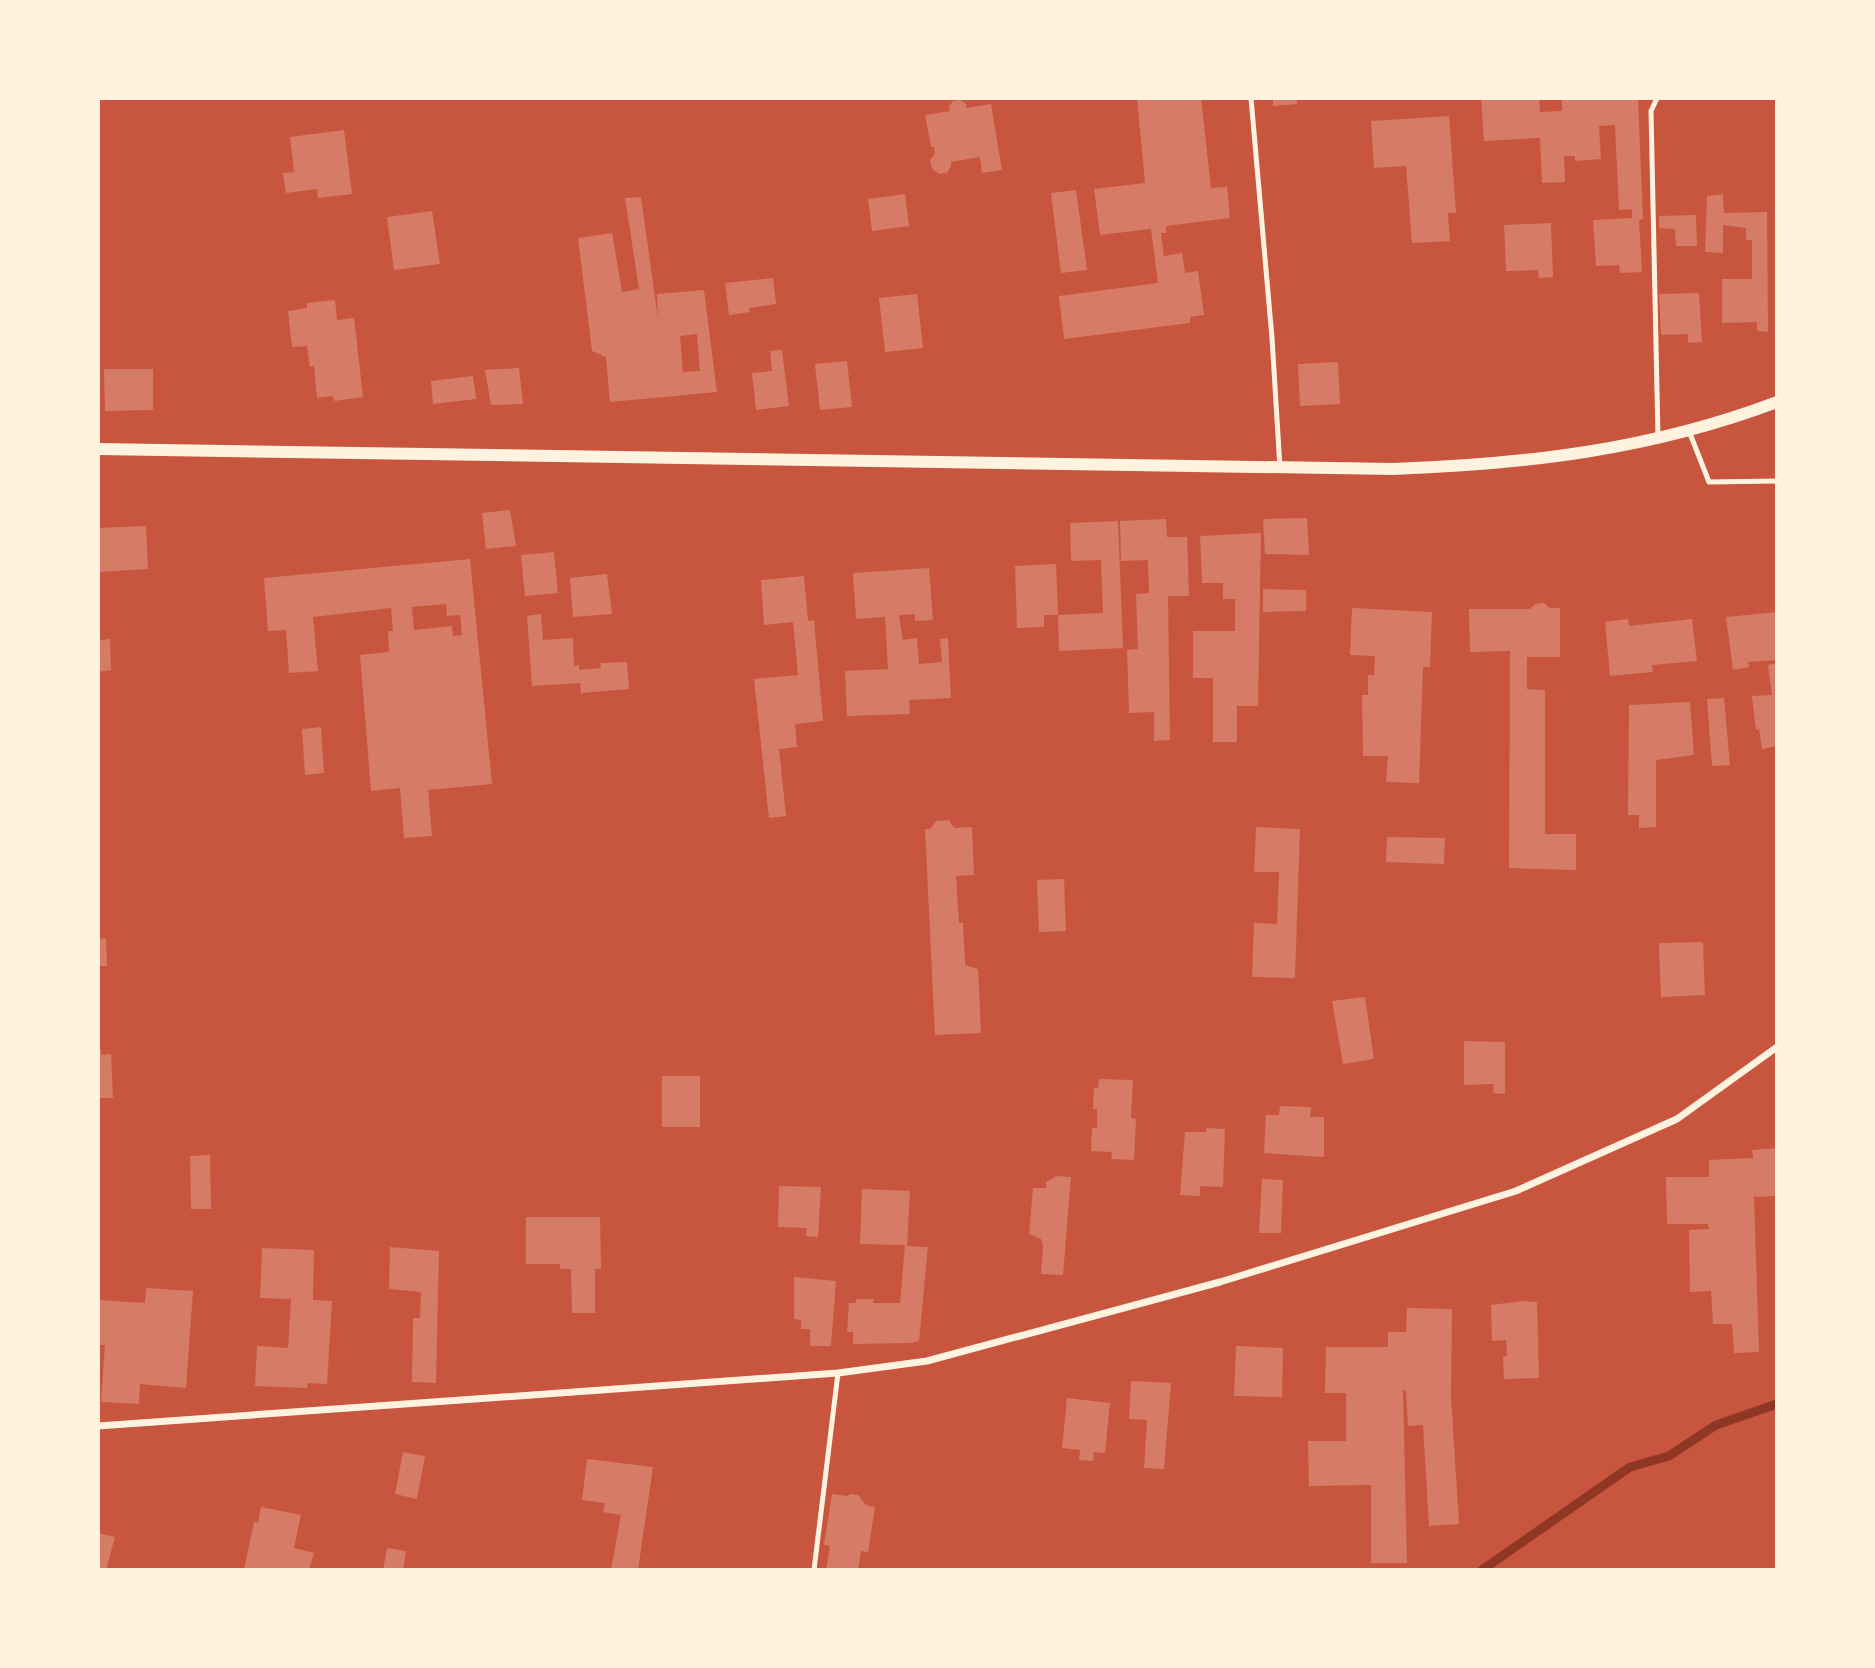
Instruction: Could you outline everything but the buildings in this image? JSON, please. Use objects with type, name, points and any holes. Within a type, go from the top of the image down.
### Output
[{"type":"street","points":[[98,449],[1393,469],[1471,466],[1546,458],[1658,440],[1777,402]]},
{"type":"street","points":[[98,1426],[838,1373],[927,1361],[1207,1286],[1516,1191],[1677,1119],[1777,1047]]},
{"type":"lane","points":[[1251,98],[1272,338],[1280,468]]},
{"type":"lane","points":[[1657,98],[1651,111],[1658,440]]},
{"type":"lane","points":[[1689,431],[1709,482],[1777,481]]},
{"type":"lane","points":[[814,1570],[838,1373]]},
{"type":"waterway","points":[[1482,1570],[1630,1467],[1669,1456],[1716,1425],[1777,1404]]}]
